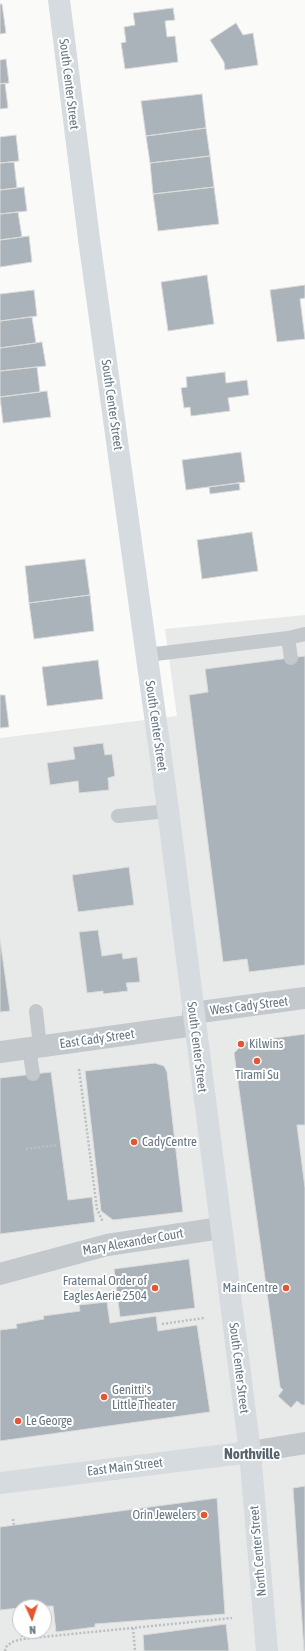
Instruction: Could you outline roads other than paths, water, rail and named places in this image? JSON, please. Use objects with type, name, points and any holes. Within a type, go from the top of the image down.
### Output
[{"type":"main road","name":"South Center Street","points":[[59,0],[90,245],[168,811],[220,1228],[250,1452]]},
{"type":"main road","name":"East Main Street","points":[[0,1483],[250,1452]]},
{"type":"main road","name":"North Center Street","points":[[250,1452],[266,1651]]},
{"type":"street","name":"West Cady Street","points":[[194,1019],[305,998]]},
{"type":"street","name":"East Cady Street","points":[[0,1052],[194,1019]]},
{"type":"street","name":"Mary Alexander Court","points":[[0,1274],[107,1244],[220,1228]]},
{"type":"street","points":[[250,1452],[305,1443]]},
{"type":"lane","points":[[147,655],[288,638],[305,634]]},
{"type":"lane","points":[[288,638],[291,658]]},
{"type":"lane","points":[[118,816],[168,811]]},
{"type":"lane","points":[[33,1074],[36,1012]]},
{"type":"place","name":"Kilwins","points":[[241,1044]]},
{"type":"place","name":"Tirami Su","points":[[257,1061]]},
{"type":"place","name":"CadyCentre","points":[[134,1142]]},
{"type":"place","name":"Fraternal Order of Eagles Aerie 2504","points":[[155,1288]]},
{"type":"place","name":"MainCentre","points":[[286,1288]]},
{"type":"place","name":"Genitti's Little Theater","points":[[104,1397]]},
{"type":"place","name":"Le George","points":[[18,1421]]},
{"type":"place","name":"Orin Jewelers","points":[[204,1515]]},
{"type":"district","name":"Northville","points":[[252,1454]]}]
